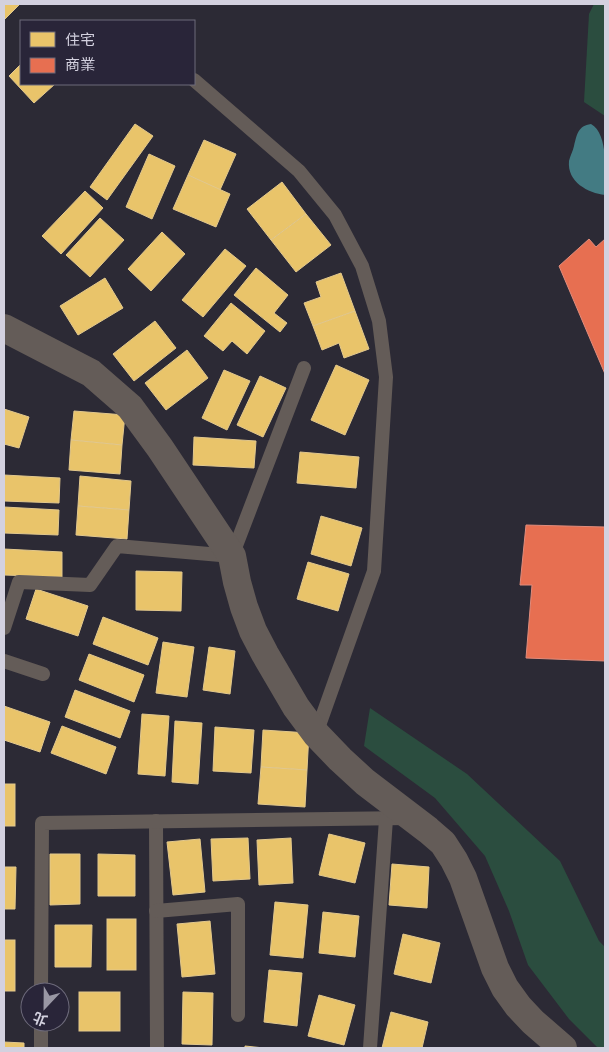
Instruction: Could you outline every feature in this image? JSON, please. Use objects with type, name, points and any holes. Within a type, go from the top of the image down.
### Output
[{"type":"street","points":[[4,328],[91,373],[130,407],[160,448],[232,556],[239,590],[253,631],[264,654],[296,707],[316,734],[399,818],[428,830],[443,843],[463,878],[505,988],[533,1022],[563,1048]]},
{"type":"lane","points":[[195,81],[299,171],[335,215],[362,266],[379,320],[386,377],[374,571],[316,734]]},
{"type":"lane","points":[[4,628],[19,582],[90,585],[117,546],[232,556],[304,368]]},
{"type":"lane","points":[[4,661],[43,674]]},
{"type":"lane","points":[[41,982],[42,823],[399,818],[370,1048]]},
{"type":"lane","points":[[156,821],[157,1048]]},
{"type":"lane","points":[[156,911],[238,904],[238,1015]]},
{"type":"lane","points":[[41,1032],[41,1048]]},
{"type":"green space","points":[[594,4],[605,4],[605,116],[584,102],[589,14]]},
{"type":"green space","points":[[370,708],[467,774],[560,861],[599,941],[605,947],[605,1048],[598,1048],[569,1019],[528,965],[509,911],[485,856],[435,798],[364,746]]},
{"type":"water","points":[[591,124],[601,136],[605,156],[605,195],[592,192],[580,185],[571,175],[569,168],[569,159],[579,131]]},
{"type":"building: 住宅","points":[[4,4],[20,4],[4,20]]},
{"type":"building: 住宅","points":[[20,65],[20,85],[54,85],[34,103],[9,76]]},
{"type":"building: 住宅","points":[[135,124],[153,136],[107,200],[90,187]]},
{"type":"building: 住宅","points":[[204,140],[236,154],[220,190],[188,175]]},
{"type":"building: 住宅","points":[[149,154],[175,166],[152,219],[126,207]]},
{"type":"building: 住宅","points":[[188,175],[230,194],[216,227],[173,209]]},
{"type":"building: 住宅","points":[[282,182],[306,214],[271,240],[247,209]]},
{"type":"building: 住宅","points":[[85,191],[103,208],[61,254],[42,236]]},
{"type":"building: 住宅","points":[[306,214],[331,245],[296,272],[271,240]]},
{"type":"building: 住宅","points":[[100,218],[124,240],[90,277],[66,255]]},
{"type":"building: 住宅","points":[[162,232],[185,254],[151,291],[128,269]]},
{"type":"building: 住宅","points":[[225,249],[246,266],[203,317],[182,300]]},
{"type":"building: 住宅","points":[[256,268],[288,295],[274,313],[287,323],[280,332],[234,295]]},
{"type":"building: 住宅","points":[[341,273],[355,311],[313,326],[304,303],[321,297],[316,282]]},
{"type":"building: 住宅","points":[[105,278],[123,308],[78,335],[60,306]]},
{"type":"building: 住宅","points":[[605,298],[605,342],[588,306]]},
{"type":"building: 住宅","points":[[231,303],[265,331],[247,354],[232,341],[223,351],[204,336]]},
{"type":"building: 住宅","points":[[355,311],[369,349],[344,358],[339,343],[322,350],[313,326]]},
{"type":"building: 住宅","points":[[155,321],[176,348],[134,381],[113,354]]},
{"type":"building: 住宅","points":[[187,350],[208,378],[166,410],[145,383]]},
{"type":"building: 住宅","points":[[336,365],[369,380],[345,435],[311,420]]},
{"type":"building: 住宅","points":[[224,370],[250,381],[227,430],[202,418]]},
{"type":"building: 住宅","points":[[260,376],[286,388],[263,437],[237,425]]},
{"type":"building: 住宅","points":[[4,409],[29,417],[19,448],[4,444]]},
{"type":"building: 住宅","points":[[74,411],[125,415],[122,445],[71,440]]},
{"type":"building: 住宅","points":[[194,437],[256,441],[254,468],[193,465]]},
{"type":"building: 住宅","points":[[71,440],[122,445],[120,474],[69,470]]},
{"type":"building: 住宅","points":[[300,452],[359,457],[356,488],[297,483]]},
{"type":"building: 住宅","points":[[4,475],[60,478],[59,503],[4,501]]},
{"type":"building: 住宅","points":[[80,476],[131,481],[129,510],[78,506]]},
{"type":"building: 住宅","points":[[78,506],[129,510],[127,539],[76,535]]},
{"type":"building: 住宅","points":[[4,507],[59,510],[58,535],[4,533]]},
{"type":"building: 住宅","points":[[321,516],[362,528],[351,566],[311,554]]},
{"type":"building: 住宅","points":[[4,549],[62,552],[62,577],[4,575]]},
{"type":"building: 住宅","points":[[308,562],[349,574],[338,611],[297,599]]},
{"type":"building: 住宅","points":[[136,571],[182,572],[181,611],[136,610]]},
{"type":"building: 住宅","points":[[36,589],[88,606],[78,636],[26,619]]},
{"type":"building: 住宅","points":[[103,617],[158,638],[148,665],[93,644]]},
{"type":"building: 住宅","points":[[163,642],[194,647],[187,697],[156,693]]},
{"type":"building: 住宅","points":[[209,647],[235,651],[230,694],[203,690]]},
{"type":"building: 住宅","points":[[89,654],[144,675],[134,702],[79,680]]},
{"type":"building: 住宅","points":[[75,690],[130,711],[120,738],[65,717]]},
{"type":"building: 住宅","points":[[4,706],[50,722],[40,752],[4,740]]},
{"type":"building: 住宅","points":[[142,714],[169,716],[165,776],[138,774]]},
{"type":"building: 住宅","points":[[175,721],[202,723],[198,784],[172,782]]},
{"type":"building: 住宅","points":[[62,726],[116,747],[106,774],[51,753]]},
{"type":"building: 住宅","points":[[215,727],[254,730],[251,773],[213,771]]},
{"type":"building: 住宅","points":[[263,730],[309,733],[307,770],[261,767]]},
{"type":"building: 住宅","points":[[261,767],[307,770],[305,807],[258,804]]},
{"type":"building: 住宅","points":[[4,784],[15,784],[15,826],[4,826]]},
{"type":"building: 住宅","points":[[329,834],[365,843],[355,883],[319,875]]},
{"type":"building: 住宅","points":[[248,838],[250,879],[213,881],[211,839]]},
{"type":"building: 住宅","points":[[291,838],[293,883],[259,885],[257,840]]},
{"type":"building: 住宅","points":[[200,839],[205,892],[173,895],[167,842]]},
{"type":"building: 住宅","points":[[50,854],[80,854],[80,904],[50,905]]},
{"type":"building: 住宅","points":[[98,854],[135,855],[135,896],[98,896]]},
{"type":"building: 住宅","points":[[392,864],[429,867],[427,908],[389,905]]},
{"type":"building: 住宅","points":[[4,867],[16,867],[15,909],[4,909]]},
{"type":"building: 住宅","points":[[275,902],[308,905],[303,958],[270,955]]},
{"type":"building: 住宅","points":[[323,912],[359,916],[355,957],[319,953]]},
{"type":"building: 住宅","points":[[107,919],[136,919],[136,970],[107,970]]},
{"type":"building: 住宅","points":[[210,921],[215,974],[182,977],[177,924]]},
{"type":"building: 住宅","points":[[55,925],[92,925],[91,967],[55,967]]},
{"type":"building: 住宅","points":[[403,934],[440,943],[431,983],[394,974]]},
{"type":"building: 住宅","points":[[4,940],[15,940],[15,991],[4,991]]},
{"type":"building: 住宅","points":[[269,970],[302,973],[297,1026],[264,1022]]},
{"type":"building: 住宅","points":[[79,992],[120,992],[120,1031],[79,1031]]},
{"type":"building: 住宅","points":[[183,992],[213,993],[212,1045],[182,1044]]},
{"type":"building: 住宅","points":[[319,995],[355,1005],[344,1045],[308,1036]]},
{"type":"building: 住宅","points":[[391,1012],[428,1022],[422,1048],[382,1048]]},
{"type":"building: 住宅","points":[[4,1042],[24,1043],[24,1048],[4,1048]]},
{"type":"building: 住宅","points":[[245,1046],[264,1048],[245,1048]]},
{"type":"building: 商業","points":[[589,239],[596,247],[605,239],[605,374],[559,266]]},
{"type":"building: 商業","points":[[526,525],[605,527],[605,661],[526,658],[532,585],[520,585]]}]
